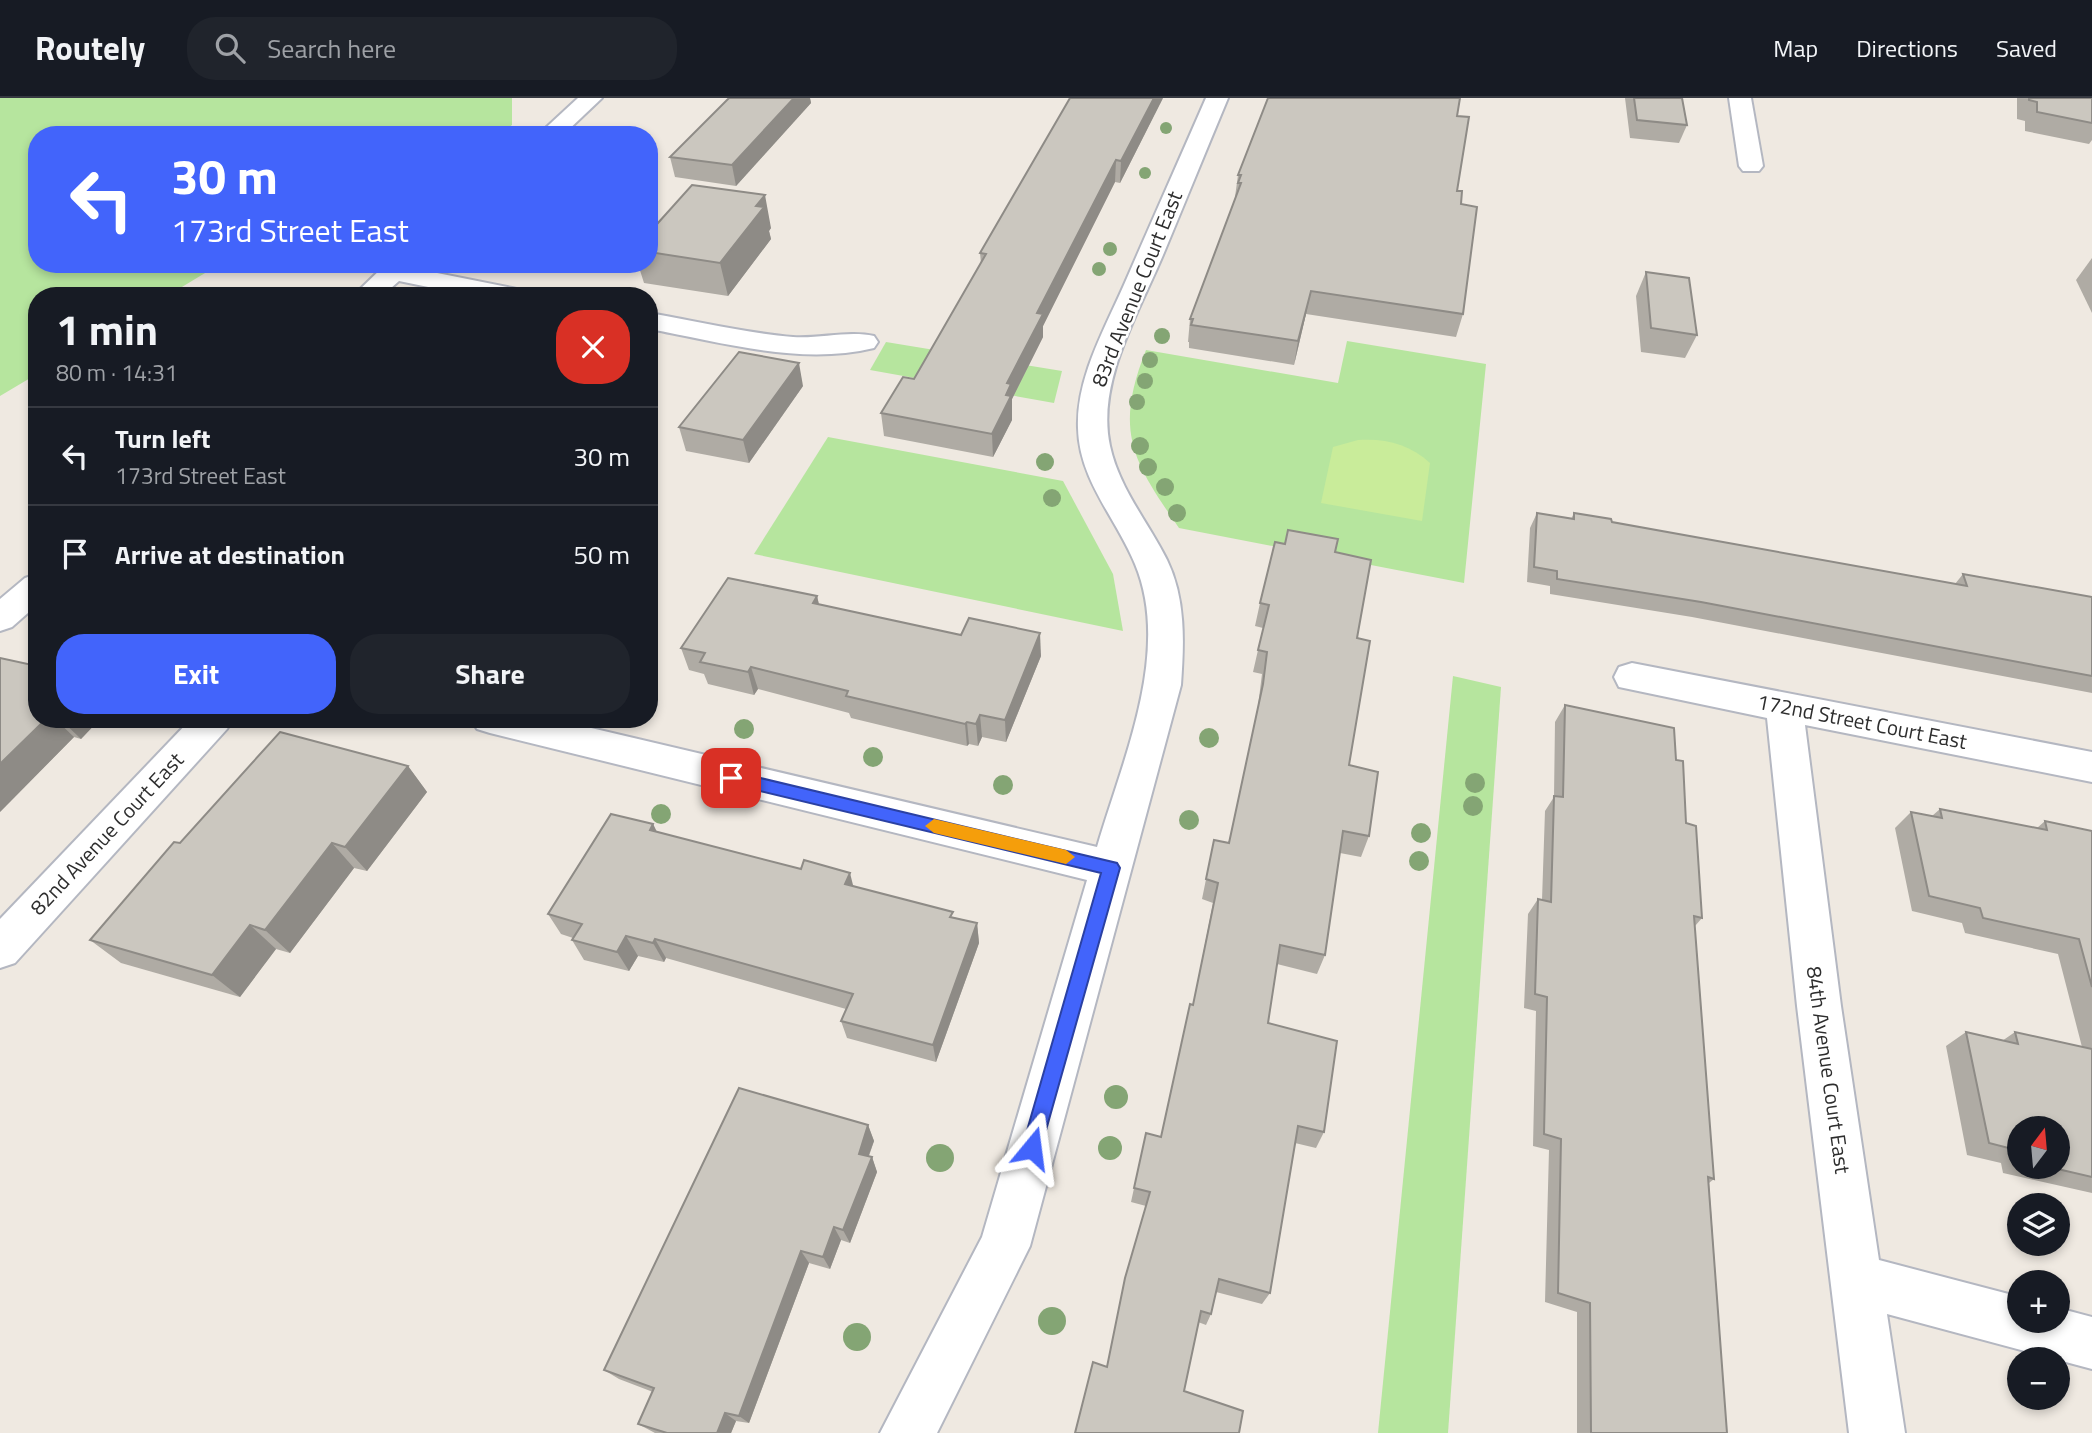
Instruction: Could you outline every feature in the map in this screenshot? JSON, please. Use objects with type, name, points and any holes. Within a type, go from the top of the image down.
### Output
[{"type":"street","points":[[560,126],[591,98]]},
{"type":"street","name":"83rd Avenue Court East","points":[[908,1433],[1000,1261],[1163,685],[1166,611],[1154,568],[1106,482],[1091,436],[1093,396],[1105,360],[1217,98]]},
{"type":"street","points":[[1740,98],[1751,166]]},
{"type":"street","points":[[376,287],[392,273]]},
{"type":"street","points":[[418,273],[475,287]]},
{"type":"street","points":[[658,323],[778,344],[818,347],[864,342]]},
{"type":"street","points":[[0,618],[28,594]]},
{"type":"street","name":"172nd Street Court East","points":[[1632,677],[2092,767]]},
{"type":"street","name":"84th Avenue Court East","points":[[1784,707],[1819,1006],[1877,1433]]},
{"type":"street","name":"82nd Avenue Court East","points":[[0,949],[206,728]]},
{"type":"street","points":[[528,728],[1111,868]]},
{"type":"street","points":[[1856,1280],[2092,1343]]},
{"type":"green space","points":[[0,98],[512,98],[510,126],[28,126],[28,273],[205,273],[182,287],[28,287],[28,379],[0,396]]},
{"type":"green space","points":[[1347,341],[1486,364],[1464,583],[1179,528],[1139,463],[1130,424],[1131,402],[1146,350],[1338,383]]},
{"type":"green space","points":[[886,342],[1062,371],[1054,403],[870,370]]},
{"type":"green space","points":[[828,437],[1063,481],[1113,574],[1123,631],[754,554]]},
{"type":"green space","points":[[1358,440],[1397,444],[1414,451],[1430,463],[1422,521],[1321,503],[1333,447]]},
{"type":"green space","points":[[1453,676],[1501,687],[1448,1433],[1378,1433]]},
{"type":"building","points":[[729,98],[794,98],[732,165],[670,157]]},
{"type":"building","points":[[1070,98],[1154,98],[1121,161],[1116,160],[1037,313],[1043,314],[1007,383],[1011,384],[1006,395],[1011,396],[992,434],[881,413],[903,377],[914,379],[986,254],[980,253]]},
{"type":"building","points":[[1268,98],[1460,98],[1457,116],[1469,117],[1457,191],[1462,191],[1461,204],[1477,207],[1463,314],[1311,291],[1298,341],[1191,325],[1193,319],[1190,319],[1241,183],[1238,183],[1241,175],[1238,175]]},
{"type":"building","points":[[1634,98],[1682,98],[1687,125],[1637,120]]},
{"type":"building","points":[[2029,98],[2092,98],[2092,123],[2037,112],[2037,102]]},
{"type":"building","points":[[692,185],[765,195],[756,206],[764,207],[720,263],[658,253],[658,223]]},
{"type":"building","points":[[1646,272],[1689,278],[1697,335],[1651,328]]},
{"type":"building","points":[[739,352],[799,363],[743,440],[679,427]]},
{"type":"building","points":[[1537,513],[1574,519],[1574,513],[1611,519],[1612,522],[1967,586],[1963,574],[2092,597],[2092,676],[1701,602],[1557,579],[1557,571],[1534,567]]},
{"type":"building","points":[[1288,530],[1338,539],[1335,552],[1371,560],[1357,638],[1370,641],[1349,765],[1378,772],[1369,836],[1343,831],[1325,955],[1280,945],[1268,1023],[1337,1041],[1324,1132],[1298,1126],[1270,1293],[1219,1279],[1211,1314],[1201,1311],[1184,1391],[1243,1411],[1239,1433],[1075,1433],[1093,1362],[1107,1367],[1125,1278],[1150,1192],[1134,1188],[1146,1133],[1161,1137],[1190,1004],[1193,1005],[1218,883],[1206,879],[1214,840],[1229,843],[1263,684],[1267,652],[1258,650],[1269,605],[1260,603],[1275,542],[1285,544]]},
{"type":"building","points":[[728,578],[817,596],[813,603],[961,635],[969,618],[1040,633],[1005,720],[980,715],[976,724],[965,724],[846,696],[848,691],[751,667],[748,672],[700,662],[705,653],[681,648]]},
{"type":"building","points":[[0,658],[28,664],[28,728],[37,728],[0,764]]},
{"type":"building","points":[[1565,705],[1674,728],[1676,760],[1683,761],[1686,823],[1696,826],[1702,918],[1694,916],[1714,1179],[1708,1177],[1727,1433],[1591,1433],[1590,1303],[1558,1293],[1561,1139],[1544,1134],[1547,997],[1535,994],[1538,899],[1551,902],[1554,796],[1563,797]]},
{"type":"building","points":[[280,732],[408,766],[345,847],[332,843],[265,930],[250,925],[212,975],[90,940],[174,842],[180,843]]},
{"type":"building","points":[[1940,809],[2047,830],[2045,821],[2092,831],[2092,987],[2079,939],[1983,918],[1980,908],[1929,896],[1911,812],[1942,818]]},
{"type":"building","points":[[611,814],[653,824],[650,830],[801,869],[804,860],[850,873],[845,884],[953,912],[950,917],[977,923],[933,1045],[841,1021],[853,994],[655,939],[653,943],[626,936],[617,952],[572,940],[582,924],[548,914]]},
{"type":"building","points":[[1966,1032],[2018,1044],[2015,1032],[2092,1049],[2092,1177],[2070,1172],[2070,1116],[2007,1116],[2007,1148],[1989,1143]]},
{"type":"building","points":[[739,1088],[868,1125],[859,1154],[872,1157],[843,1230],[834,1227],[823,1257],[801,1251],[739,1416],[725,1413],[717,1433],[667,1433],[638,1424],[654,1388],[604,1370]]},
{"type":"slow traffic","points":[[934,826],[1066,857]]},
{"type":"route","points":[[731,778],[1111,868],[1032,1148]]}]
